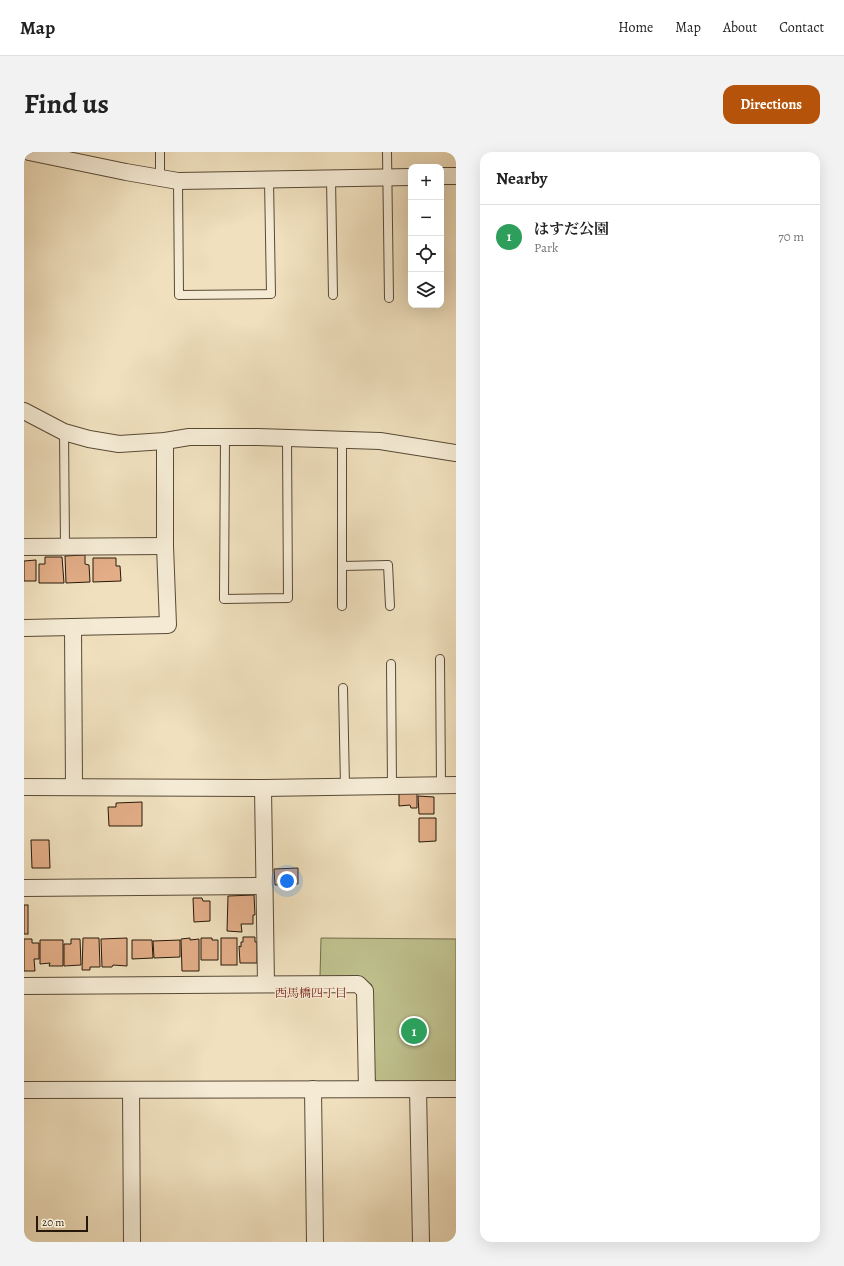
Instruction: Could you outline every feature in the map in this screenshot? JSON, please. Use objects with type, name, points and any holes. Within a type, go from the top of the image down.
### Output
[{"type":"street","points":[[29,152],[160,179],[178,181],[408,177]]},
{"type":"street","points":[[444,176],[456,176]]},
{"type":"street","points":[[24,412],[64,432],[89,439],[119,444],[165,441],[189,437],[225,436],[380,441],[456,454]]},
{"type":"street","points":[[24,628],[168,625],[165,546],[165,441]]},
{"type":"street","points":[[24,547],[165,546]]},
{"type":"street","points":[[73,627],[74,787]]},
{"type":"street","points":[[24,787],[262,788],[448,785]]},
{"type":"street","points":[[262,788],[266,984]]},
{"type":"street","points":[[24,888],[264,886]]},
{"type":"street","points":[[24,986],[358,984],[365,991],[367,1089]]},
{"type":"street","points":[[313,1089],[315,1242]]},
{"type":"street","points":[[418,1089],[421,1242]]},
{"type":"street","points":[[24,1090],[456,1089]]},
{"type":"street","points":[[132,1090],[132,1242]]},
{"type":"lane","points":[[160,152],[160,179]]},
{"type":"lane","points":[[387,152],[389,298]]},
{"type":"lane","points":[[331,179],[333,295]]},
{"type":"lane","points":[[178,181],[179,295],[271,294],[269,180]]},
{"type":"lane","points":[[64,432],[65,546]]},
{"type":"lane","points":[[225,436],[224,599],[288,598],[287,438]]},
{"type":"lane","points":[[342,440],[342,606]]},
{"type":"lane","points":[[343,566],[388,565],[390,606]]},
{"type":"lane","points":[[440,659],[448,785]]},
{"type":"lane","points":[[391,664],[392,786]]},
{"type":"lane","points":[[344,688],[345,786]]},
{"type":"green space","points":[[321,938],[456,939],[456,1082],[378,1082],[373,1077],[372,985],[363,977],[320,977]]},
{"type":"building","points":[[85,555],[85,564],[89,565],[90,582],[66,583],[65,556]]},
{"type":"building","points":[[45,557],[62,557],[64,583],[39,583],[39,564],[45,564]]},
{"type":"building","points":[[93,558],[116,558],[116,566],[120,566],[121,581],[93,582]]},
{"type":"building","points":[[36,560],[36,581],[24,581],[24,561]]},
{"type":"building","points":[[399,792],[417,792],[417,808],[411,808],[410,805],[399,806]]},
{"type":"building","points":[[418,796],[434,797],[434,814],[419,814]]},
{"type":"building","points":[[142,802],[142,826],[109,826],[108,807],[116,807],[116,803]]},
{"type":"building","points":[[419,818],[436,818],[436,841],[419,842]]},
{"type":"building","points":[[31,840],[49,840],[50,868],[32,868]]},
{"type":"building","points":[[298,868],[298,884],[275,885],[274,869]]},
{"type":"building","points":[[254,895],[255,915],[253,915],[253,924],[241,924],[242,932],[227,931],[228,896]]},
{"type":"building","points":[[193,898],[202,898],[203,901],[210,901],[210,921],[194,922]]},
{"type":"building","points":[[24,905],[28,905],[28,934],[24,934]]},
{"type":"building","points":[[243,937],[255,937],[255,942],[257,942],[257,963],[240,963],[239,946],[241,947]]},
{"type":"building","points":[[83,938],[99,938],[100,967],[90,967],[90,970],[82,970]]},
{"type":"building","points":[[127,938],[127,966],[113,965],[112,967],[102,967],[101,939]]},
{"type":"building","points":[[190,938],[190,940],[199,939],[199,971],[182,971],[181,939]]},
{"type":"building","points":[[201,938],[212,938],[212,940],[218,940],[218,960],[201,960]]},
{"type":"building","points":[[221,938],[237,938],[237,965],[221,965]]},
{"type":"building","points":[[24,939],[32,939],[32,943],[39,943],[39,959],[34,959],[35,971],[24,971]]},
{"type":"building","points":[[71,939],[80,939],[81,965],[64,966],[64,944],[71,944]]},
{"type":"building","points":[[40,940],[63,940],[63,966],[49,966],[50,963],[40,964]]},
{"type":"building","points":[[132,940],[152,940],[153,958],[132,959]]},
{"type":"building","points":[[180,940],[180,957],[154,958],[153,941]]},
{"type":"place","name":"はすだ公園","points":[[414,1031]]},
{"type":"district","name":"西馬橋四丁目","points":[[311,993]]}]
